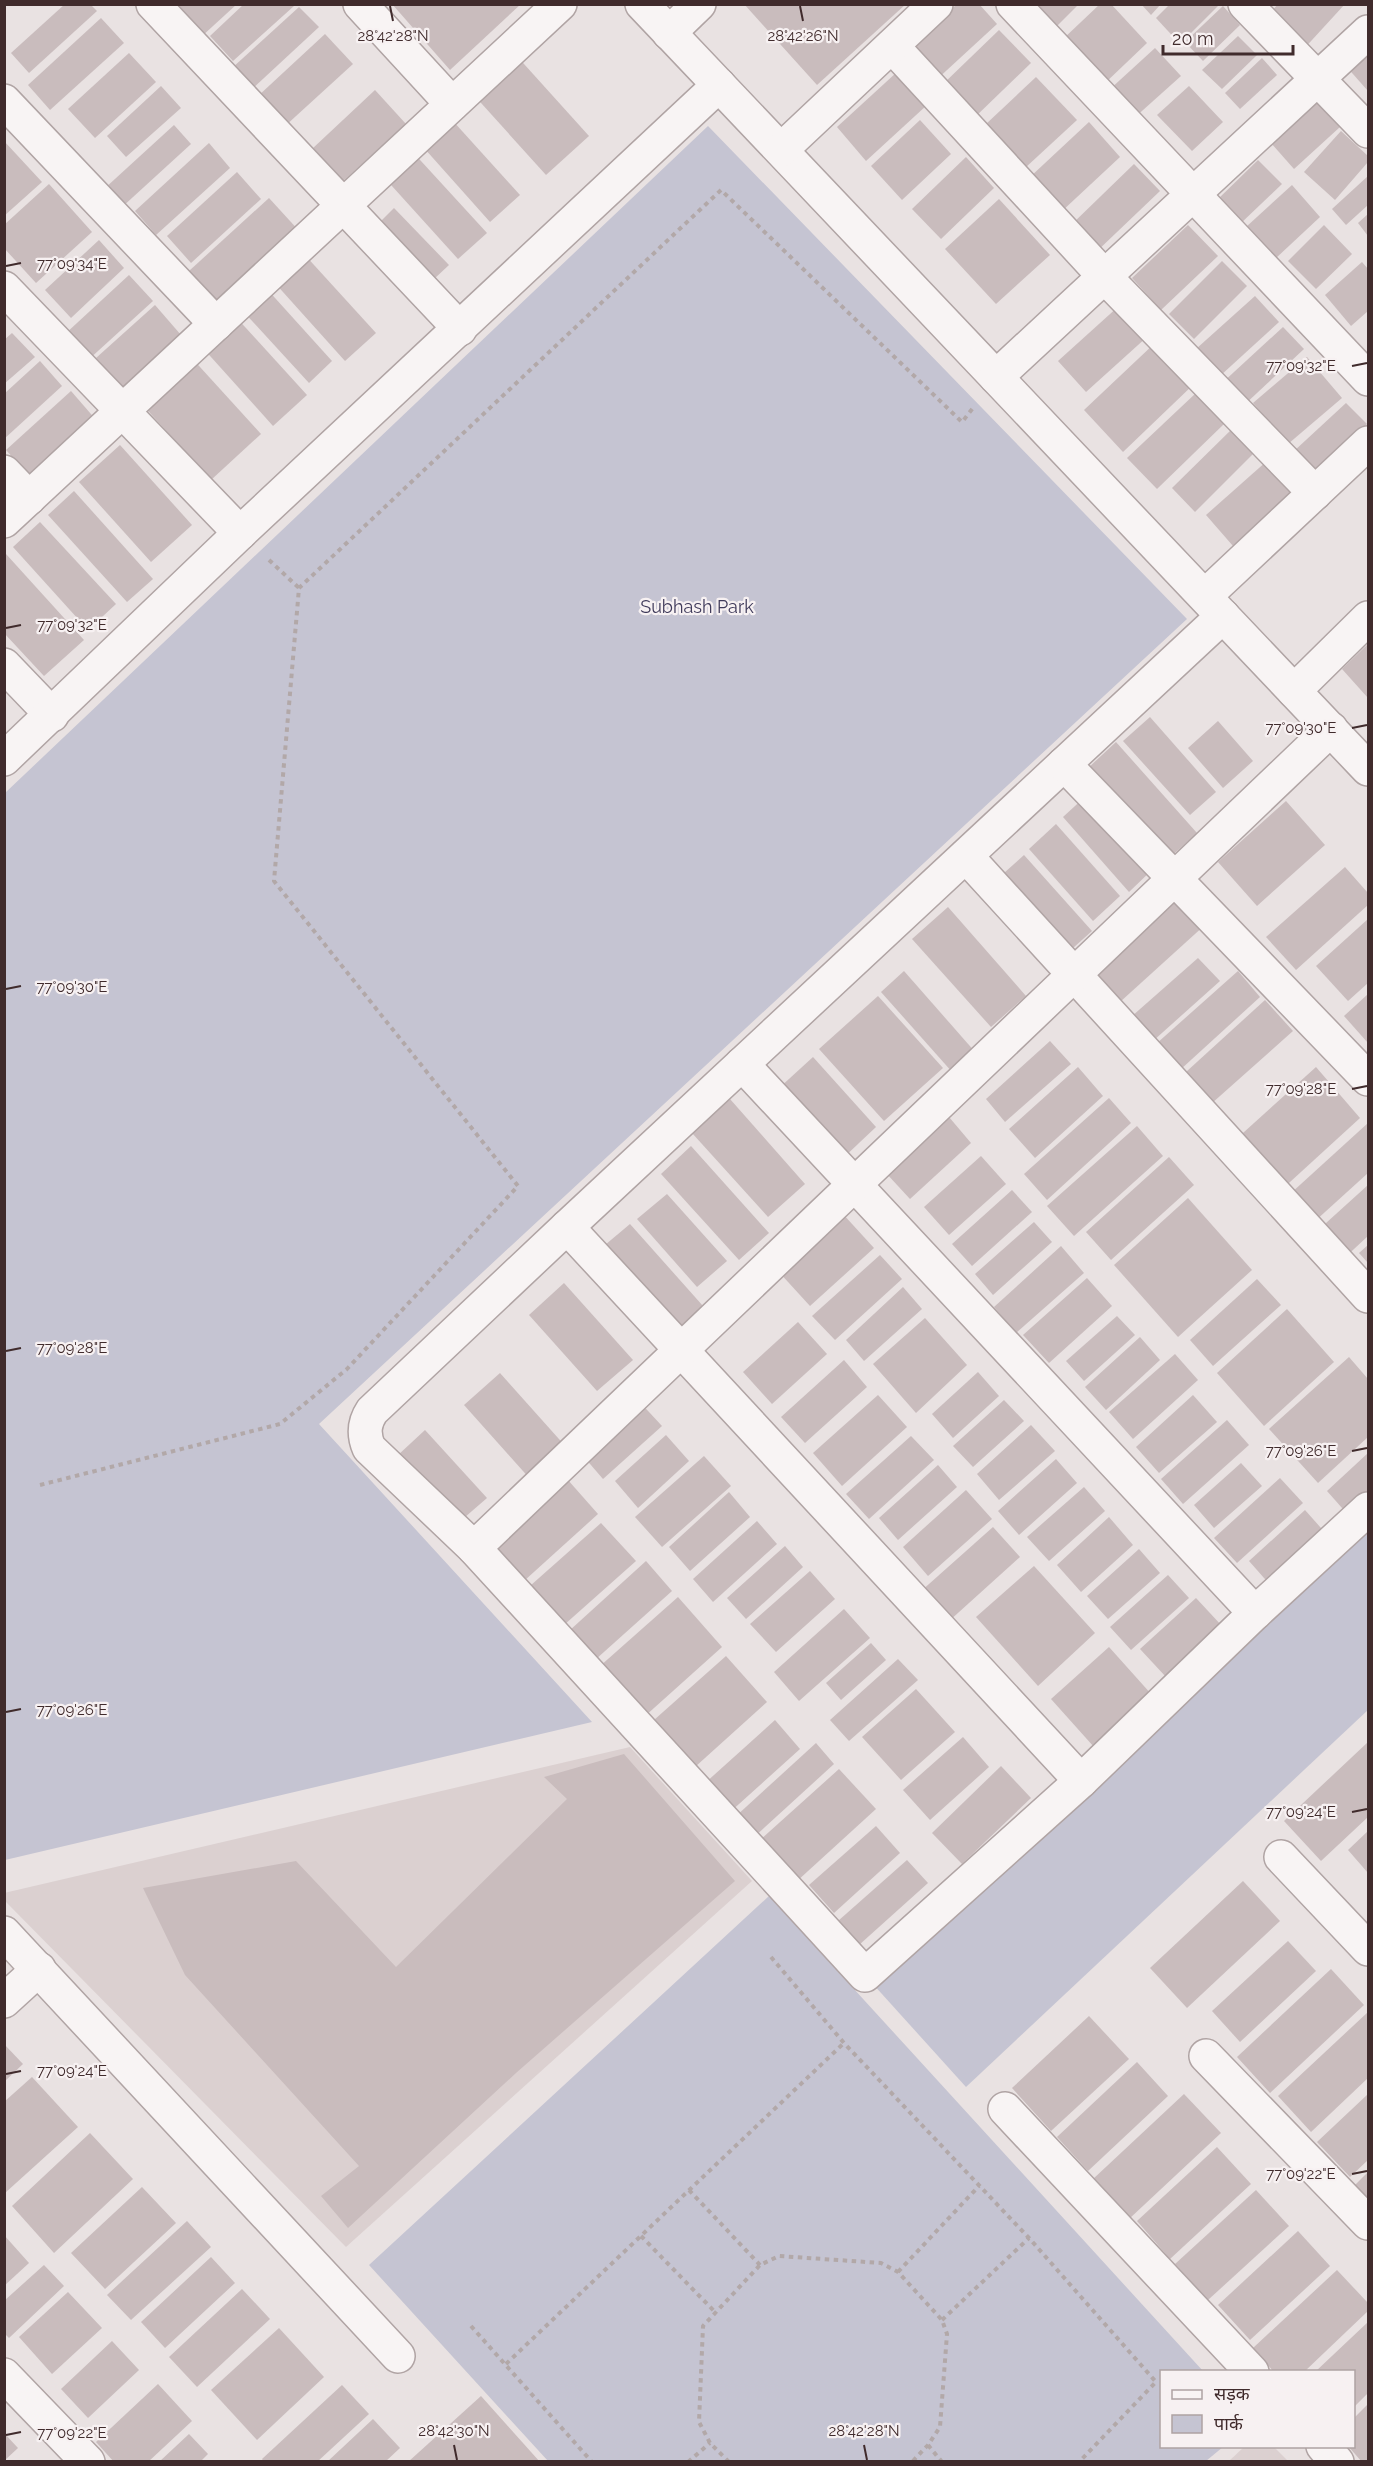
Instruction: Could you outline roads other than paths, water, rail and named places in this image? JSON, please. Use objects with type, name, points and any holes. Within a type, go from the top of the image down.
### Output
[{"type":"street","points":[[153,4],[460,329]]},
{"type":"street","points":[[360,4],[452,104]]},
{"type":"street","points":[[4,521],[560,4]]},
{"type":"street","points":[[642,4],[1368,769]]},
{"type":"street","points":[[669,33],[699,4]]},
{"type":"street","points":[[781,150],[936,4]]},
{"type":"street","points":[[1013,4],[1368,379]]},
{"type":"street","points":[[1245,4],[1368,131]]},
{"type":"street","points":[[996,377],[1368,32]]},
{"type":"street","points":[[892,45],[1106,277],[1315,493]]},
{"type":"street","points":[[4,759],[240,533],[719,85]]},
{"type":"street","points":[[4,101],[216,324]]},
{"type":"street","points":[[4,288],[240,533]]},
{"type":"street","points":[[1368,443],[1315,493],[1214,606],[1064,764],[372,1411],[367,1419],[365,1439],[369,1448],[474,1548],[865,1976],[1081,1781],[1255,1613],[1368,1509]]},
{"type":"street","points":[[4,472],[29,498]]},
{"type":"street","points":[[1294,691],[1368,618]]},
{"type":"street","points":[[4,665],[52,715]]},
{"type":"street","points":[[474,1548],[1331,729]]},
{"type":"street","points":[[1064,764],[1176,877],[1368,1079]]},
{"type":"street","points":[[966,856],[1368,1296]]},
{"type":"street","points":[[742,1064],[1255,1613]]},
{"type":"street","points":[[567,1227],[1081,1781]]},
{"type":"street","points":[[1281,1857],[1368,1949]]},
{"type":"street","points":[[4,1933],[398,2356]]},
{"type":"street","points":[[4,2001],[39,1969]]},
{"type":"street","points":[[1206,2056],[1368,2223]]},
{"type":"street","points":[[1005,2109],[1250,2370]]},
{"type":"street","points":[[4,2374],[88,2462]]},
{"type":"street","points":[[1325,2448],[1337,2462]]},
{"type":"park label","name":"Subhash Park","points":[[697,607]]}]
